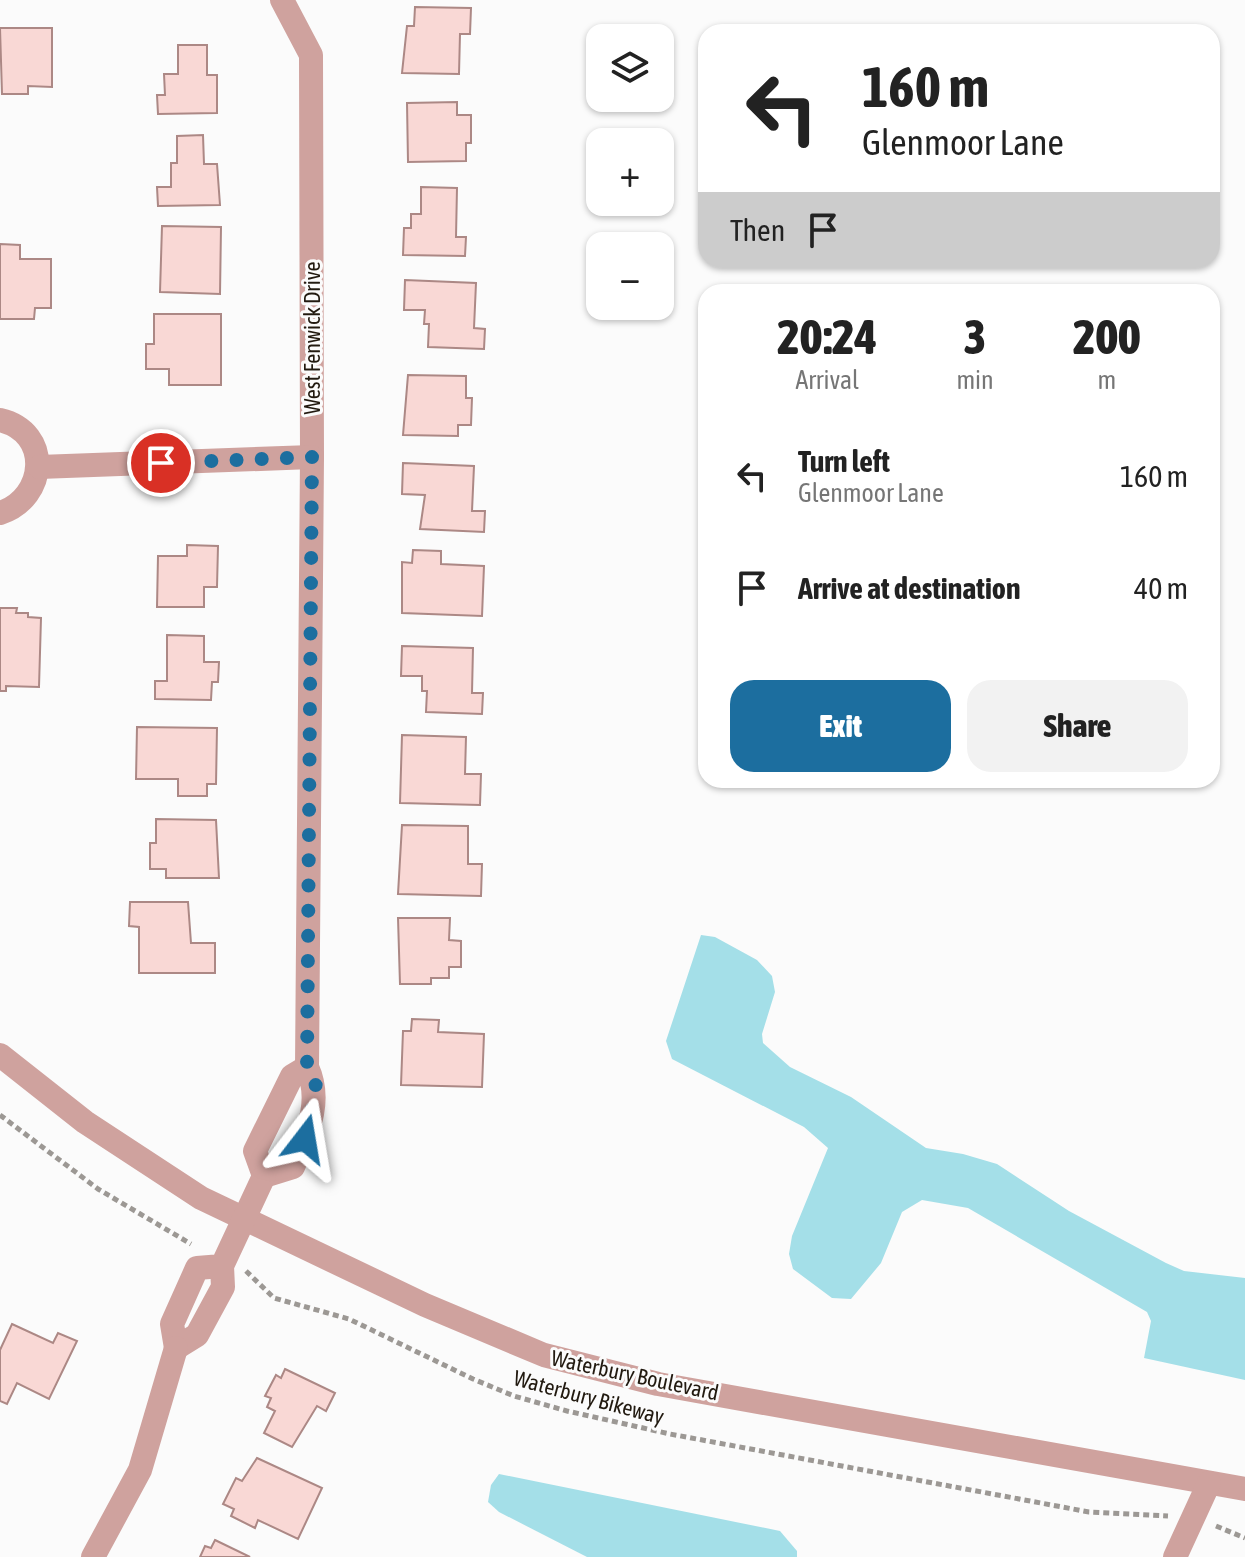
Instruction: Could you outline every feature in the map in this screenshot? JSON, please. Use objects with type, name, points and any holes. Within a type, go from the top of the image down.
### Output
[{"type":"street","name":"West Fenwick Drive","points":[[264,1176],[293,1167],[305,1139],[317,1088],[307,1067],[312,457],[311,55],[282,0]]},
{"type":"street","points":[[0,420],[18,427],[29,438],[39,467],[28,496],[0,513]]},
{"type":"street","points":[[39,467],[312,457]]},
{"type":"street","name":"Waterbury Boulevard","points":[[0,1055],[108,1138],[201,1198],[505,1341],[582,1367],[1245,1489]]},
{"type":"street","points":[[93,1557],[140,1470],[176,1348],[172,1324],[197,1268],[224,1263],[264,1176],[255,1151],[292,1076],[307,1067]]},
{"type":"street","points":[[1175,1557],[1209,1483]]},
{"type":"path","name":"Waterbury Bikeway","points":[[0,1115],[142,1219],[224,1263],[254,1275],[267,1294],[274,1298],[349,1319],[473,1379],[567,1411],[670,1434],[1089,1512],[1193,1516]]},
{"type":"water","points":[[701,935],[715,937],[757,960],[772,976],[775,992],[762,1034],[763,1043],[790,1067],[851,1097],[926,1148],[997,1164],[1069,1211],[1166,1263],[1184,1271],[1245,1278],[1245,1380],[1144,1358],[1151,1321],[1147,1312],[968,1208],[922,1200],[902,1212],[881,1263],[851,1299],[832,1298],[793,1269],[789,1254],[792,1236],[828,1148],[804,1127],[672,1059],[666,1041]]},
{"type":"water","points":[[499,1474],[780,1531],[797,1551],[797,1557],[587,1557],[499,1512],[488,1502],[491,1485]]},
{"type":"building","points":[[415,7],[471,8],[470,34],[460,34],[459,74],[402,73],[407,26],[414,26]]},
{"type":"building","points":[[0,28],[52,28],[52,87],[28,86],[28,94],[2,94]]},
{"type":"building","points":[[178,45],[207,45],[207,75],[217,75],[217,113],[158,114],[157,95],[165,95],[164,74],[178,74]]},
{"type":"building","points":[[457,102],[457,115],[471,115],[471,143],[466,143],[466,161],[408,162],[407,103]]},
{"type":"building","points":[[203,135],[204,164],[217,164],[220,205],[158,206],[157,187],[171,187],[171,163],[177,163],[177,136]]},
{"type":"building","points":[[421,187],[457,188],[456,237],[466,237],[465,256],[403,255],[404,228],[411,228],[411,214],[421,214]]},
{"type":"building","points":[[162,226],[221,227],[220,294],[160,292]]},
{"type":"building","points":[[0,244],[20,245],[20,259],[51,259],[51,308],[35,308],[34,319],[0,319]]},
{"type":"building","points":[[405,280],[476,283],[474,328],[485,329],[484,349],[428,347],[429,324],[424,324],[425,310],[404,310]]},
{"type":"building","points":[[154,314],[221,314],[221,385],[169,385],[169,369],[146,369],[146,344],[154,344]]},
{"type":"building","points":[[408,375],[466,376],[466,398],[472,398],[471,425],[458,425],[458,436],[403,435]]},
{"type":"building","points":[[403,463],[474,466],[472,511],[485,511],[484,532],[420,529],[425,495],[402,494]]},
{"type":"building","points":[[187,545],[218,546],[217,587],[204,587],[204,607],[157,607],[158,556],[187,556]]},
{"type":"building","points":[[413,550],[441,551],[441,564],[484,566],[482,616],[402,613],[402,562],[412,563]]},
{"type":"building","points":[[0,608],[17,608],[16,613],[41,618],[39,687],[6,686],[6,691],[0,691]]},
{"type":"building","points":[[167,635],[204,636],[204,662],[219,662],[218,682],[212,682],[211,700],[155,699],[155,681],[167,681]]},
{"type":"building","points":[[402,646],[473,648],[472,693],[483,693],[482,714],[426,712],[427,691],[422,691],[422,676],[401,676]]},
{"type":"building","points":[[137,727],[217,728],[216,784],[207,784],[207,796],[178,796],[178,779],[136,779]]},
{"type":"building","points":[[402,735],[466,737],[465,774],[481,774],[480,805],[400,803]]},
{"type":"building","points":[[156,819],[216,820],[219,878],[166,878],[166,869],[150,869],[150,843],[156,843]]},
{"type":"building","points":[[402,825],[468,826],[468,864],[482,864],[481,896],[398,894]]},
{"type":"building","points":[[130,902],[188,902],[191,943],[215,943],[215,973],[139,973],[139,927],[129,926]]},
{"type":"building","points":[[398,918],[450,918],[449,940],[461,941],[461,967],[449,967],[449,978],[431,978],[431,984],[400,984]]},
{"type":"building","points":[[412,1019],[439,1020],[438,1032],[484,1034],[482,1087],[401,1085],[403,1031],[411,1031]]},
{"type":"building","points":[[12,1324],[53,1343],[58,1333],[77,1341],[49,1399],[17,1383],[7,1404],[0,1401],[0,1350]]},
{"type":"building","points":[[285,1369],[335,1393],[326,1411],[317,1406],[292,1447],[264,1433],[275,1411],[267,1407],[271,1398],[265,1396],[276,1375],[281,1378]]},
{"type":"building","points":[[257,1458],[322,1488],[298,1539],[258,1520],[255,1528],[231,1516],[234,1509],[223,1504],[236,1478],[242,1481]]},
{"type":"building","points":[[215,1540],[250,1557],[200,1557],[205,1546],[211,1548]]},
{"type":"route","points":[[161,463],[312,457],[307,1067],[317,1088],[305,1139]]}]
